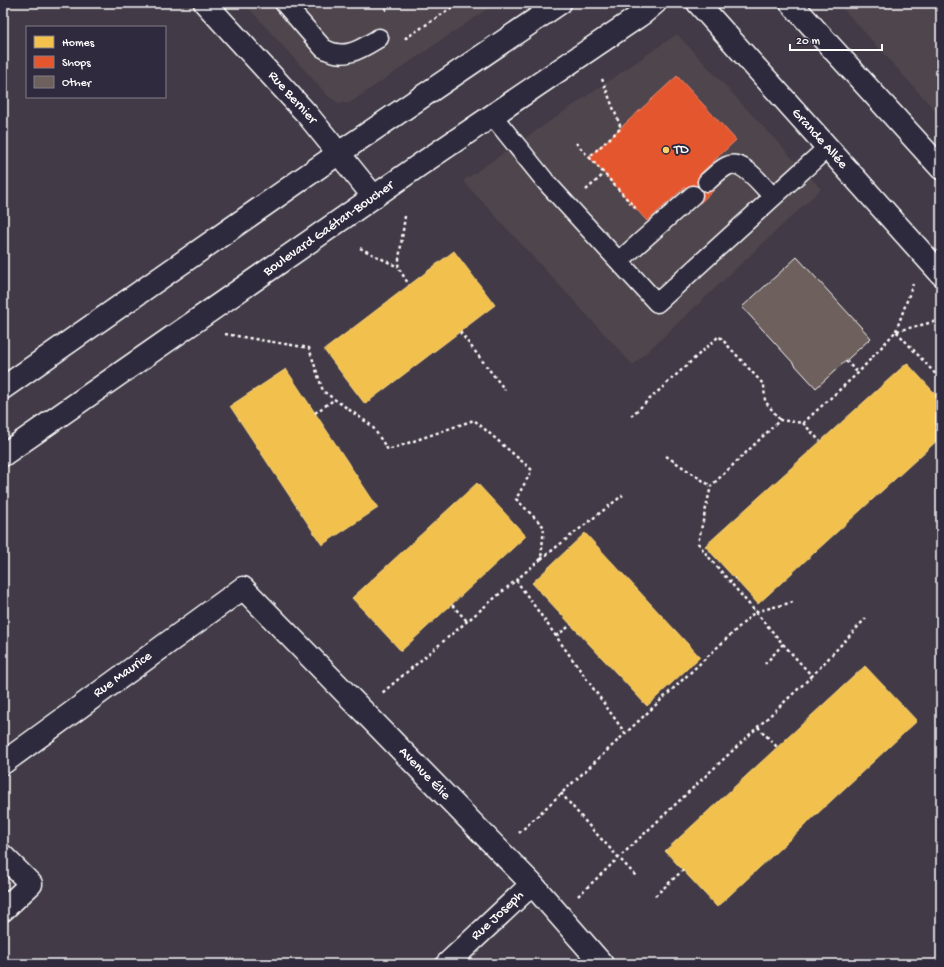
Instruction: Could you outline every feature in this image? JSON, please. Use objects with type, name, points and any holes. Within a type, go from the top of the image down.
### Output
[{"type":"main road","name":"Rue Bernier","points":[[205,3],[306,114],[374,197]]},
{"type":"main road","points":[[3,388],[339,153],[560,3]]},
{"type":"main road","name":"Boulevard Gaétan-Boucher","points":[[3,455],[492,115],[642,14],[655,3]]},
{"type":"main road","name":"Grande Allée","points":[[698,3],[941,274]]},
{"type":"main road","points":[[791,3],[941,168]]},
{"type":"main road","name":"Avenue Élie","points":[[243,588],[532,884],[602,964]]},
{"type":"main road","name":"Rue Maurice","points":[[3,763],[243,588]]},
{"type":"main road","points":[[3,856],[31,884],[3,910]]},
{"type":"main road","name":"Rue Joseph","points":[[447,964],[532,884]]},
{"type":"lane","points":[[284,3],[328,52],[338,54],[356,52],[379,38]]},
{"type":"lane","points":[[492,115],[546,182],[657,303],[827,148]]},
{"type":"lane","points":[[707,182],[726,166],[739,165],[758,181],[773,197]]},
{"type":"lane","points":[[619,261],[692,195]]},
{"type":"path","points":[[406,38],[459,3]]},
{"type":"path","points":[[495,3],[498,7]]},
{"type":"path","points":[[589,157],[620,128],[602,79]]},
{"type":"path","points":[[576,143],[642,215]]},
{"type":"path","points":[[398,267],[405,216]]},
{"type":"path","points":[[360,248],[398,267],[409,285]]},
{"type":"path","points":[[803,423],[858,373],[896,331],[913,284]]},
{"type":"path","points":[[896,331],[941,320]]},
{"type":"path","points":[[185,328],[309,348],[323,391],[372,426],[388,450],[474,420],[532,470],[516,499],[544,527],[541,559]]},
{"type":"path","points":[[896,331],[941,380]]},
{"type":"path","points":[[460,332],[505,390]]},
{"type":"path","points":[[631,416],[719,336],[764,385],[765,401],[780,420],[803,423],[820,441]]},
{"type":"path","points":[[846,361],[858,373]]},
{"type":"path","points":[[315,413],[335,399]]},
{"type":"path","points":[[780,420],[711,486],[698,543],[729,582],[812,676]]},
{"type":"path","points":[[666,456],[711,486]]},
{"type":"path","points":[[362,710],[541,559],[623,495]]},
{"type":"path","points":[[729,582],[735,578]]},
{"type":"path","points":[[516,580],[625,733]]},
{"type":"path","points":[[500,851],[755,612],[793,602]]},
{"type":"path","points":[[452,604],[467,622]]},
{"type":"path","points":[[558,915],[812,676],[866,618]]},
{"type":"path","points":[[556,636],[571,625]]},
{"type":"path","points":[[765,664],[783,644]]},
{"type":"path","points":[[758,727],[777,747]]},
{"type":"path","points":[[561,793],[618,858],[636,876]]},
{"type":"path","points":[[655,896],[682,870]]},
{"type":"shaded area","points":[[244,3],[496,3],[354,100],[349,103],[339,103],[329,97]]},
{"type":"shaded area","points":[[838,3],[941,3],[941,117]]},
{"type":"shaded area","points":[[677,34],[821,189],[633,365],[463,181]]},
{"type":"building: Homes","points":[[454,251],[495,305],[365,404],[324,350]]},
{"type":"building: Homes","points":[[907,363],[941,400],[941,437],[758,604],[705,546]]},
{"type":"building: Homes","points":[[286,369],[378,508],[322,545],[230,406]]},
{"type":"building: Homes","points":[[477,483],[526,536],[401,651],[352,598]]},
{"type":"building: Homes","points":[[585,533],[700,657],[647,706],[532,583]]},
{"type":"building: Homes","points":[[865,666],[917,721],[717,907],[665,851]]},
{"type":"building: Shops","points":[[935,3],[941,3],[941,10]]},
{"type":"building: Shops","points":[[677,76],[736,140],[700,174],[714,190],[700,203],[685,187],[647,221],[589,157]]},
{"type":"building: Other","points":[[797,257],[871,338],[816,388],[742,307]]},
{"type":"place","name":"TD","points":[[666,150]]}]
